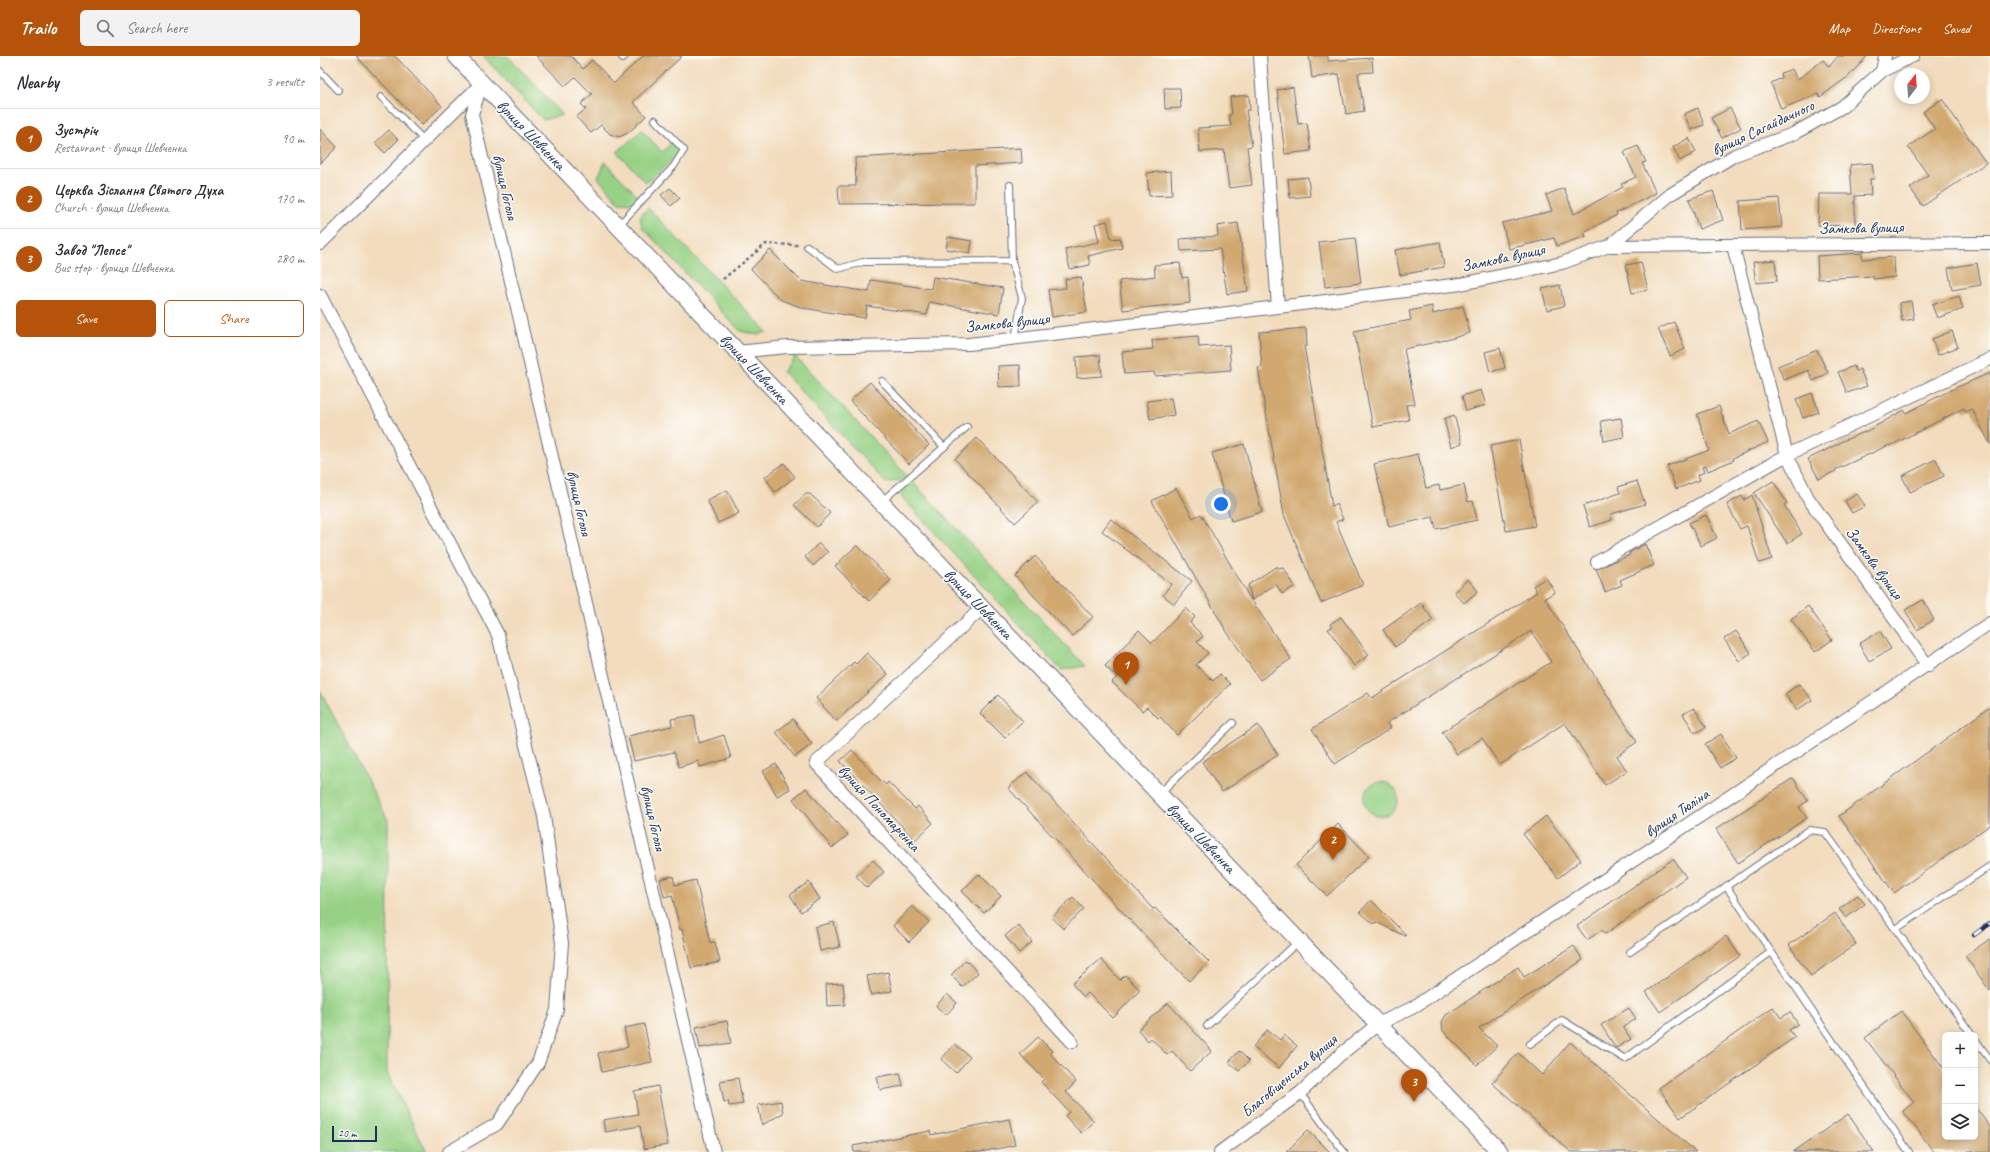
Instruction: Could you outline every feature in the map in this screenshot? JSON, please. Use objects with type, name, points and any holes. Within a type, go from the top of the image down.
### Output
[{"type":"main road","name":"вулиця Шевченка","points":[[456,56],[1500,1152]]},
{"type":"street","points":[[1260,56],[1278,308]]},
{"type":"street","points":[[1882,71],[1885,56]]},
{"type":"street","name":"вулиця Сагайдачного","points":[[1609,246],[1671,194],[1735,155],[1793,134],[1842,107],[1882,71],[1913,56]]},
{"type":"street","points":[[320,244],[482,83]]},
{"type":"street","name":"вулиця Гоголя","points":[[482,83],[472,114],[714,1152]]},
{"type":"street","name":"Замкова вулиця","points":[[738,352],[787,347],[969,344],[1278,308],[1461,284],[1562,263],[1609,246],[1990,243]]},
{"type":"street","name":"Замкова вулиця","points":[[1733,246],[1787,455],[1808,498],[1928,666]]},
{"type":"street","points":[[320,295],[498,635],[544,816],[562,943],[557,1010],[538,1063],[497,1124],[449,1152]]},
{"type":"street","points":[[1598,562],[1787,455],[1990,359]]},
{"type":"street","name":"вулиця Пономаренка","points":[[982,608],[816,763],[1072,1042]]},
{"type":"street","name":"вулиця Тюліна","points":[[1378,1024],[1412,1008],[1928,666],[1990,623]]},
{"type":"street","name":"Благовіщенська вулиця","points":[[1220,1152],[1300,1093],[1340,1055],[1378,1024]]},
{"type":"lane","points":[[621,56],[623,58],[625,56]]},
{"type":"lane","points":[[320,71],[338,90]]},
{"type":"lane","points":[[381,97],[424,140]]},
{"type":"lane","points":[[618,226],[674,166],[684,150],[655,120]]},
{"type":"lane","points":[[1010,185],[1012,261],[1022,298],[1016,339]]},
{"type":"lane","points":[[807,246],[838,269],[863,262],[1012,261]]},
{"type":"lane","points":[[882,381],[944,447]]},
{"type":"lane","points":[[881,502],[967,428]]},
{"type":"lane","points":[[1159,794],[1233,723]]},
{"type":"lane","points":[[1630,952],[1809,830],[1825,832],[1970,1032]]},
{"type":"lane","points":[[1896,929],[1990,866]]},
{"type":"lane","points":[[1726,886],[1909,1152]]},
{"type":"lane","points":[[1207,1026],[1299,941]]},
{"type":"lane","points":[[1530,1044],[1562,1020],[1625,1060],[1771,952]]},
{"type":"lane","points":[[1978,1043],[1990,1060]]},
{"type":"lane","points":[[1300,1093],[1344,1152]]},
{"type":"path","points":[[723,279],[766,244],[807,246]]},
{"type":"green space","points":[[483,56],[508,56],[563,115],[543,120]]},
{"type":"green space","points":[[642,130],[662,152],[672,142],[681,152],[646,183],[617,152]]},
{"type":"green space","points":[[605,162],[639,197],[633,203],[619,202],[598,178]]},
{"type":"green space","points":[[648,208],[767,332],[757,335],[740,331],[642,227],[640,216]]},
{"type":"green space","points":[[795,356],[1085,666],[1061,670],[899,494],[908,478],[886,483],[783,372]]},
{"type":"green space","points":[[320,690],[388,820],[387,1073],[427,1152],[320,1152]]},
{"type":"green space","points":[[1378,782],[1384,782],[1388,783],[1395,789],[1398,799],[1397,806],[1391,813],[1384,816],[1378,816],[1374,815],[1367,809],[1364,802],[1364,796],[1365,792],[1371,785]]},
{"type":"building","points":[[356,56],[395,56],[442,106],[422,125]]},
{"type":"building","points":[[536,56],[571,56],[583,69],[592,60],[614,83],[643,56],[682,56],[633,102],[646,116],[628,133],[619,137],[610,134],[601,125],[591,133],[576,117],[586,109],[581,104],[592,94],[575,77],[565,86]]},
{"type":"building","points":[[1309,56],[1328,56],[1328,61],[1372,58],[1373,72],[1358,73],[1364,111],[1346,114],[1339,74],[1312,78]]},
{"type":"building","points":[[1838,56],[1867,56],[1849,76],[1820,97],[1818,94],[1781,109],[1771,83],[1782,78],[1781,73],[1792,69],[1797,80],[1823,60],[1829,67]]},
{"type":"building","points":[[1293,87],[1298,124],[1307,123],[1311,151],[1285,154],[1277,90]]},
{"type":"building","points":[[1164,88],[1180,88],[1181,108],[1165,109]]},
{"type":"building","points":[[1249,95],[1250,110],[1246,110],[1252,146],[1247,147],[1252,185],[1229,188],[1224,150],[1200,152],[1198,128],[1231,126],[1229,115],[1232,114],[1230,97]]},
{"type":"building","points":[[1942,99],[1986,163],[1923,206],[1910,188],[1928,175],[1908,147],[1935,129],[1923,112]]},
{"type":"building","points":[[1698,108],[1704,125],[1691,130],[1684,114]]},
{"type":"building","points":[[1730,108],[1741,128],[1722,138],[1711,118]]},
{"type":"building","points":[[320,129],[337,147],[320,164]]},
{"type":"building","points":[[389,130],[398,140],[385,153],[375,143]]},
{"type":"building","points":[[1689,138],[1696,152],[1680,161],[1673,147]]},
{"type":"building","points":[[1638,146],[1646,162],[1642,163],[1656,193],[1616,213],[1617,215],[1584,232],[1586,236],[1557,246],[1554,238],[1509,249],[1502,223],[1552,211],[1546,195],[1564,188],[1574,214],[1623,187],[1621,184],[1636,177],[1624,152]]},
{"type":"building","points":[[1021,148],[1022,163],[975,166],[975,203],[839,204],[838,186],[856,186],[855,158]]},
{"type":"building","points":[[1872,163],[1874,179],[1870,179],[1871,195],[1855,196],[1855,226],[1818,225],[1819,194],[1852,194],[1850,165]]},
{"type":"building","points":[[1171,171],[1172,195],[1149,196],[1147,173]]},
{"type":"building","points":[[1308,177],[1310,196],[1290,198],[1288,179]]},
{"type":"building","points":[[670,188],[680,198],[671,206],[661,195]]},
{"type":"building","points":[[1713,191],[1723,220],[1699,229],[1689,199]]},
{"type":"building","points":[[1779,198],[1782,227],[1742,230],[1740,201]]},
{"type":"building","points":[[1107,221],[1111,239],[1120,238],[1122,248],[1088,256],[1090,265],[1070,269],[1065,249],[1099,242],[1095,224]]},
{"type":"building","points":[[1238,223],[1248,291],[1227,294],[1220,249],[1181,251],[1180,239],[1218,236],[1217,226]]},
{"type":"building","points":[[948,237],[972,241],[970,253],[946,249]]},
{"type":"building","points":[[1355,238],[1361,283],[1325,287],[1319,242]]},
{"type":"building","points":[[1440,242],[1444,267],[1400,275],[1395,250]]},
{"type":"building","points":[[770,250],[801,281],[807,282],[869,292],[871,280],[931,289],[933,277],[1003,288],[999,314],[929,302],[927,315],[867,306],[865,318],[803,308],[781,300],[751,269]]},
{"type":"building","points":[[1862,253],[1862,259],[1894,257],[1895,277],[1873,279],[1873,276],[1818,279],[1817,256]]},
{"type":"building","points":[[1775,260],[1777,281],[1756,283],[1753,262]]},
{"type":"building","points":[[1641,262],[1648,290],[1632,293],[1626,265]]},
{"type":"building","points":[[1180,263],[1182,278],[1188,277],[1190,303],[1123,310],[1119,281],[1155,276],[1154,265]]},
{"type":"building","points":[[1977,263],[1981,285],[1952,290],[1948,268]]},
{"type":"building","points":[[1081,277],[1087,312],[1052,317],[1048,290],[1066,288],[1065,279]]},
{"type":"building","points":[[1560,285],[1564,306],[1547,310],[1542,289]]},
{"type":"building","points":[[1959,296],[1963,309],[1937,318],[1932,305]]},
{"type":"building","points":[[1911,301],[1914,319],[1902,321],[1899,303]]},
{"type":"building","points":[[1432,306],[1433,314],[1463,306],[1470,333],[1404,349],[1415,404],[1406,405],[1409,420],[1373,427],[1354,331],[1411,320],[1409,311]]},
{"type":"building","points":[[1674,322],[1685,349],[1670,356],[1658,329]]},
{"type":"building","points":[[1306,328],[1307,346],[1304,346],[1332,506],[1336,504],[1343,519],[1336,522],[1363,585],[1321,603],[1284,515],[1258,368],[1262,367],[1259,332]]},
{"type":"building","points":[[1952,331],[1958,347],[1938,355],[1932,339]]},
{"type":"building","points":[[1198,336],[1199,347],[1229,345],[1231,370],[1155,376],[1154,372],[1124,374],[1122,352],[1153,349],[1152,340]]},
{"type":"building","points":[[1500,348],[1505,368],[1490,372],[1485,352]]},
{"type":"building","points":[[1817,350],[1828,373],[1813,381],[1808,370],[1784,380],[1778,366]]},
{"type":"building","points":[[1100,355],[1102,376],[1077,378],[1076,357]]},
{"type":"building","points":[[1020,365],[1021,386],[999,387],[998,366]]},
{"type":"building","points":[[1854,366],[1856,371],[1860,369],[1867,386],[1847,393],[1838,372]]},
{"type":"building","points":[[1990,373],[1990,444],[1972,409],[1965,412],[1964,408],[1890,446],[1889,445],[1835,470],[1836,471],[1819,479],[1808,459],[1840,442],[1867,431],[1904,410],[1906,413],[1955,388]]},
{"type":"building","points":[[870,382],[929,445],[909,464],[850,401]]},
{"type":"building","points":[[1481,390],[1486,405],[1466,411],[1462,396]]},
{"type":"building","points":[[1812,393],[1819,412],[1803,418],[1796,399]]},
{"type":"building","points":[[1171,398],[1174,415],[1150,419],[1147,401]]},
{"type":"building","points":[[1719,406],[1729,434],[1758,421],[1768,442],[1733,458],[1734,460],[1708,471],[1706,466],[1702,467],[1704,472],[1698,475],[1700,480],[1676,489],[1667,466],[1709,450],[1697,414]]},
{"type":"building","points":[[1454,415],[1462,443],[1451,447],[1444,419]]},
{"type":"building","points":[[1621,418],[1624,437],[1604,441],[1601,421]]},
{"type":"building","points":[[977,438],[1038,502],[1015,523],[955,459]]},
{"type":"building","points":[[1519,440],[1535,526],[1506,531],[1490,446]]},
{"type":"building","points":[[1244,444],[1262,512],[1231,521],[1212,453]]},
{"type":"building","points":[[1418,454],[1426,488],[1439,485],[1440,490],[1464,485],[1468,502],[1473,501],[1477,520],[1436,529],[1433,517],[1389,527],[1374,464]]},
{"type":"building","points":[[1936,459],[1944,476],[1910,492],[1902,476]]},
{"type":"building","points":[[784,463],[795,477],[775,492],[765,477]]},
{"type":"building","points":[[1637,481],[1645,504],[1611,514],[1612,520],[1590,527],[1583,506],[1620,493],[1618,487]]},
{"type":"building","points":[[1773,481],[1787,503],[1784,505],[1802,534],[1787,543],[1754,493]]},
{"type":"building","points":[[1176,488],[1193,518],[1201,514],[1248,595],[1291,659],[1260,680],[1225,629],[1152,501]]},
{"type":"building","points":[[727,490],[739,513],[718,523],[707,500]]},
{"type":"building","points":[[806,494],[810,494],[830,513],[817,527],[794,505]]},
{"type":"building","points":[[1857,494],[1865,506],[1852,513],[1845,501]]},
{"type":"building","points":[[1752,495],[1772,559],[1759,563],[1747,526],[1740,529],[1727,504],[1742,496],[1744,500]]},
{"type":"building","points":[[1706,515],[1717,538],[1701,546],[1689,523]]},
{"type":"building","points":[[1111,519],[1192,581],[1174,604],[1163,595],[1171,584],[1102,531]]},
{"type":"building","points":[[819,543],[828,552],[813,566],[805,557]]},
{"type":"building","points":[[1645,544],[1654,565],[1620,580],[1622,585],[1605,592],[1596,569],[1630,555],[1629,553]]},
{"type":"building","points":[[857,545],[891,580],[869,601],[835,566]]},
{"type":"building","points":[[1035,556],[1093,617],[1072,636],[1015,576]]},
{"type":"building","points":[[1277,566],[1278,569],[1283,568],[1295,586],[1282,594],[1276,584],[1252,600],[1248,585]]},
{"type":"building","points":[[1546,578],[1555,592],[1545,598],[1637,742],[1617,756],[1627,771],[1605,785],[1565,723],[1500,765],[1482,738],[1457,754],[1442,732],[1551,662],[1531,631],[1387,723],[1391,728],[1335,764],[1312,729],[1368,693],[1372,698],[1537,592],[1533,586]]},
{"type":"building","points":[[1468,579],[1478,591],[1464,603],[1454,592]]},
{"type":"building","points":[[1923,600],[1934,620],[1917,630],[1905,610]]},
{"type":"building","points":[[1421,603],[1433,620],[1395,647],[1383,630]]},
{"type":"building","points":[[1808,606],[1832,640],[1815,652],[1791,619]]},
{"type":"building","points":[[1186,608],[1195,617],[1190,623],[1203,636],[1197,642],[1208,653],[1196,665],[1213,681],[1220,674],[1230,684],[1177,735],[1160,717],[1158,718],[1147,707],[1142,711],[1112,682],[1117,677],[1105,666],[1139,630],[1152,643]]},
{"type":"building","points":[[1341,617],[1369,655],[1354,666],[1328,629],[1332,627],[1330,624]]},
{"type":"building","points":[[1736,631],[1751,653],[1739,661],[1724,639]]},
{"type":"building","points":[[1880,631],[1891,649],[1869,661],[1859,644]]},
{"type":"building","points":[[867,653],[888,674],[836,721],[816,698],[854,662],[856,664]]},
{"type":"building","points":[[1799,684],[1812,700],[1797,710],[1785,694]]},
{"type":"building","points":[[998,695],[1023,721],[1005,738],[980,713]]},
{"type":"building","points":[[1990,707],[1990,825],[1894,893],[1839,816]]},
{"type":"building","points":[[1694,708],[1706,727],[1695,733],[1683,714]]},
{"type":"building","points":[[694,715],[699,743],[724,735],[731,758],[700,767],[698,761],[679,767],[674,752],[634,761],[628,736],[672,726],[671,719]]},
{"type":"building","points":[[793,719],[812,744],[795,757],[776,732]]},
{"type":"building","points":[[1258,725],[1278,755],[1222,792],[1202,762]]},
{"type":"building","points":[[1721,734],[1736,758],[1720,768],[1705,744]]},
{"type":"building","points":[[852,750],[881,781],[886,785],[888,782],[915,809],[918,806],[933,823],[915,840],[840,761]]},
{"type":"building","points":[[776,764],[790,789],[777,796],[763,771]]},
{"type":"building","points":[[1027,772],[1153,909],[1155,908],[1209,962],[1189,981],[1128,918],[1008,788]]},
{"type":"building","points":[[1793,778],[1808,801],[1799,807],[1807,818],[1738,863],[1716,829]]},
{"type":"building","points":[[806,788],[848,835],[832,848],[793,799]]},
{"type":"building","points":[[1546,816],[1581,860],[1558,878],[1523,834]]},
{"type":"building","points":[[1338,824],[1369,856],[1327,896],[1296,865]]},
{"type":"building","points":[[1673,859],[1686,877],[1605,934],[1602,930],[1587,940],[1577,926]]},
{"type":"building","points":[[873,860],[884,872],[867,888],[856,876]]},
{"type":"building","points":[[979,874],[1001,896],[984,913],[962,891]]},
{"type":"building","points":[[673,876],[675,885],[696,880],[710,943],[715,942],[720,962],[691,968],[672,895],[664,897],[660,879]]},
{"type":"building","points":[[809,882],[820,899],[801,912],[790,895]]},
{"type":"building","points":[[1858,895],[1865,904],[1846,918],[1839,909]]},
{"type":"building","points":[[1073,897],[1084,909],[1063,929],[1052,917]]},
{"type":"building","points":[[1371,900],[1406,935],[1405,936],[1376,922],[1374,924],[1360,912]]},
{"type":"building","points":[[912,906],[929,922],[909,942],[893,926]]},
{"type":"building","points":[[1835,913],[1856,944],[1811,976],[1789,945]]},
{"type":"building","points":[[834,922],[840,947],[820,951],[815,927]]},
{"type":"building","points":[[1018,925],[1032,942],[1019,953],[1005,936]]},
{"type":"building","points":[[1726,936],[1740,956],[1660,1012],[1646,992]]},
{"type":"building","points":[[1990,939],[1990,991],[1965,956]]},
{"type":"building","points":[[1574,946],[1583,960],[1479,1028],[1497,1046],[1477,1065],[1443,1031],[1442,1022],[1446,1015],[1518,967],[1524,977]]},
{"type":"building","points":[[1101,959],[1120,980],[1125,975],[1140,990],[1113,1018],[1088,993],[1084,997],[1072,984]]},
{"type":"building","points":[[966,960],[978,973],[962,987],[951,975]]},
{"type":"building","points":[[888,972],[892,991],[871,995],[867,976]]},
{"type":"building","points":[[843,983],[845,1005],[827,1006],[826,984]]},
{"type":"building","points":[[947,994],[957,1003],[946,1015],[936,1006]]},
{"type":"building","points":[[1168,1003],[1212,1051],[1190,1071],[1172,1051],[1167,1055],[1151,1038],[1148,1041],[1138,1030]]},
{"type":"building","points":[[1773,1007],[1781,1018],[1790,1012],[1798,1024],[1789,1030],[1795,1037],[1680,1118],[1659,1088]]},
{"type":"building","points":[[1629,1008],[1636,1019],[1623,1027],[1631,1039],[1616,1048],[1601,1025]]},
{"type":"building","points":[[1901,1011],[1942,1066],[1942,1140],[1978,1140],[1978,1111],[1990,1127],[1990,1152],[1934,1152],[1903,1111],[1914,1102],[1865,1038]]},
{"type":"building","points":[[727,1021],[731,1043],[700,1048],[696,1027]]},
{"type":"building","points":[[644,1024],[652,1062],[602,1072],[598,1053],[628,1047],[624,1028]]},
{"type":"building","points":[[1267,1030],[1280,1040],[1284,1035],[1297,1046],[1279,1068],[1253,1047]]},
{"type":"building","points":[[1038,1037],[1052,1051],[1050,1053],[1076,1082],[1066,1092],[1094,1121],[1081,1133],[1065,1116],[1069,1112],[1041,1082],[1044,1079],[1020,1054]]},
{"type":"building","points":[[1570,1042],[1696,1152],[1571,1152],[1492,1083],[1518,1053],[1542,1075]]},
{"type":"building","points":[[955,1044],[970,1057],[956,1073],[941,1059]]},
{"type":"building","points":[[1239,1051],[1249,1061],[1239,1071],[1229,1062]]},
{"type":"building","points":[[900,1073],[903,1086],[880,1090],[877,1077]]},
{"type":"building","points":[[738,1078],[743,1104],[729,1106],[728,1101],[724,1102],[720,1081]]},
{"type":"building","points":[[658,1086],[668,1145],[644,1149],[640,1126],[605,1132],[603,1120],[638,1114],[634,1091]]},
{"type":"building","points":[[781,1101],[783,1113],[762,1125],[758,1105]]},
{"type":"building","points":[[1848,1114],[1874,1152],[1793,1152]]},
{"type":"building","points":[[1009,1119],[1015,1145],[981,1152],[854,1152],[853,1146],[930,1131],[931,1135]]},
{"type":"building","points":[[1308,1130],[1330,1152],[1286,1152]]},
{"type":"railway","points":[[1974,935],[1990,923]]},
{"type":"place","name":"Зустріч","points":[[1126,685]]},
{"type":"place","name":"Церква Зіслання Святого Духа","points":[[1333,860]]},
{"type":"place","name":"Завод \"Лепсе\"","points":[[1414,1102]]}]
